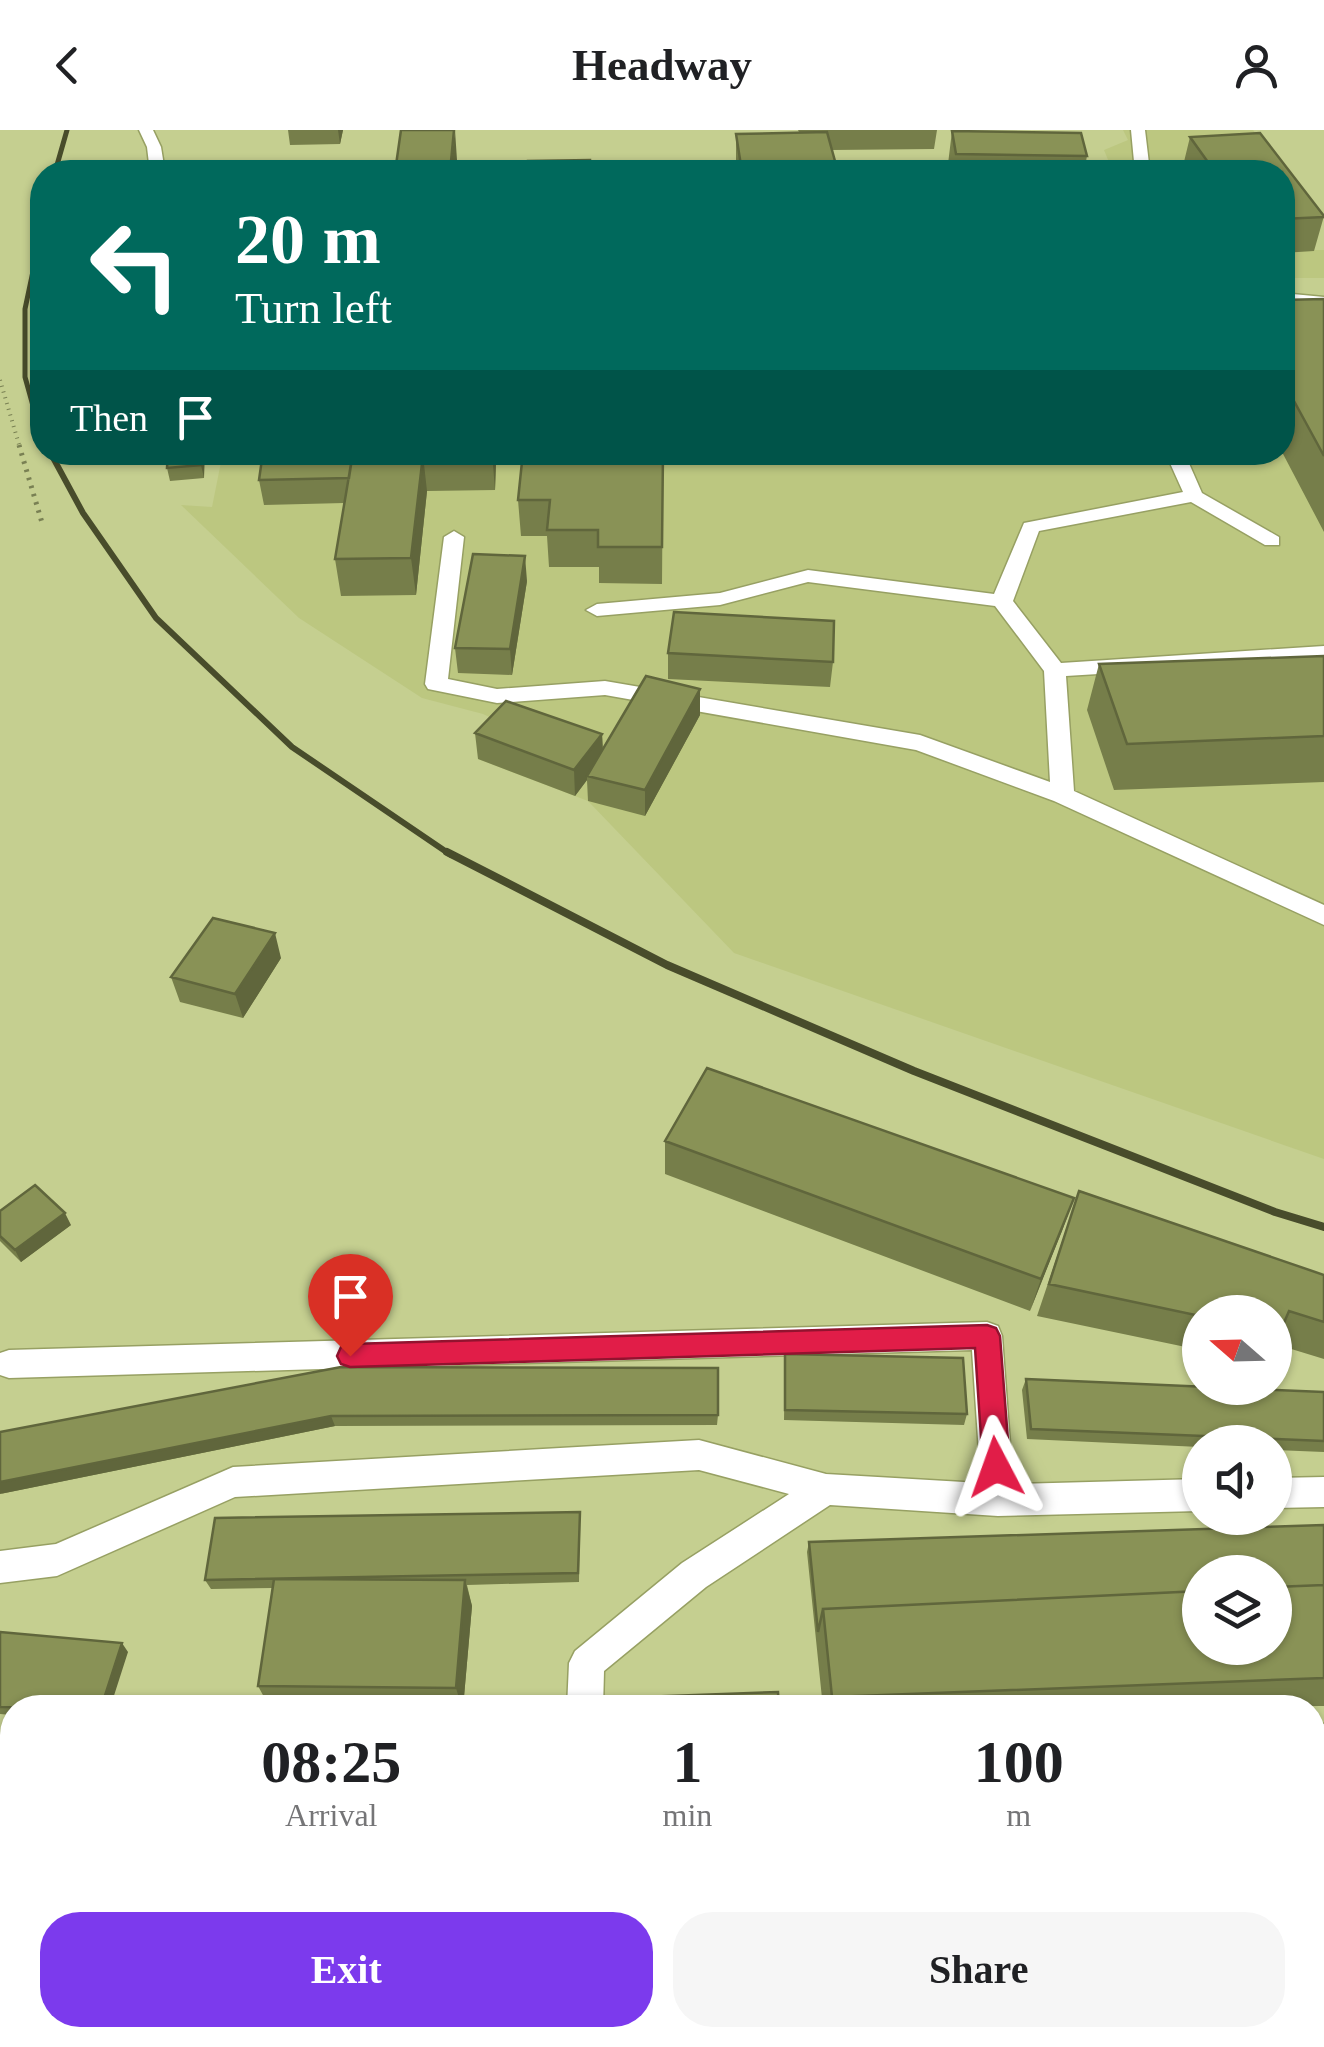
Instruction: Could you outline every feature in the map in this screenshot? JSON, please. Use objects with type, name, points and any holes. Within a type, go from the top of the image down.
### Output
[{"type":"lane","points":[[146,130],[156,160]]},
{"type":"lane","points":[[1138,130],[1141,160]]},
{"type":"lane","points":[[1295,299],[1324,302]]},
{"type":"lane","points":[[1180,465],[1194,496],[1272,540]]},
{"type":"lane","points":[[1002,601],[1031,527],[1194,496]]},
{"type":"lane","points":[[454,537],[436,684],[497,696],[605,688],[920,743],[1062,795],[1324,916]]},
{"type":"lane","points":[[597,610],[720,599],[808,576],[1002,601],[1055,670],[1062,795]]},
{"type":"lane","points":[[1055,670],[1324,653]]},
{"type":"lane","points":[[9,1364],[987,1336],[998,1500]]},
{"type":"lane","points":[[0,1567],[57,1560],[233,1482],[699,1455],[826,1489],[998,1500],[1182,1495]]},
{"type":"lane","points":[[586,1695],[587,1663],[694,1575],[826,1489]]},
{"type":"lane","points":[[1292,1493],[1324,1492]]},
{"type":"path","points":[[0,380],[43,526]]},
{"type":"shaded area","points":[[1123,130],[1253,130],[1276,160],[1108,160],[1104,150],[1128,140]]},
{"type":"shaded area","points":[[1295,225],[1314,250],[1324,250],[1324,278],[1295,278]]},
{"type":"shaded area","points":[[1295,312],[1324,315],[1324,1159],[734,953],[588,801],[478,759],[508,726],[483,714],[422,698],[299,618],[181,505],[212,507],[220,465],[1295,465]]},
{"type":"building","points":[[401,130],[454,130],[451,160],[397,160]]},
{"type":"building","points":[[952,131],[1081,133],[1087,156],[956,154]]},
{"type":"building","points":[[827,132],[835,160],[740,160],[736,134]]},
{"type":"building","points":[[1260,133],[1281,160],[1206,160],[1190,137]]},
{"type":"building","points":[[1295,179],[1324,217],[1295,218]]},
{"type":"building","points":[[1324,299],[1324,456],[1295,403],[1295,300]]},
{"type":"building","points":[[261,465],[351,465],[349,478],[259,480]]},
{"type":"building","points":[[351,465],[422,465],[411,558],[335,559]]},
{"type":"building","points":[[522,465],[663,465],[662,547],[598,547],[598,530],[547,530],[550,500],[518,500]]},
{"type":"building","points":[[473,554],[525,556],[510,649],[455,648]]},
{"type":"building","points":[[674,612],[834,621],[833,662],[668,653]]},
{"type":"building","points":[[1324,656],[1324,736],[1127,744],[1099,664]]},
{"type":"building","points":[[646,676],[700,689],[645,790],[587,776]]},
{"type":"building","points":[[506,701],[602,734],[574,770],[475,733]]},
{"type":"building","points":[[213,918],[275,933],[235,994],[171,977]]},
{"type":"building","points":[[707,1068],[1074,1198],[1041,1279],[665,1141]]},
{"type":"building","points":[[35,1185],[65,1213],[15,1250],[0,1236],[0,1211]]},
{"type":"building","points":[[1079,1191],[1324,1275],[1324,1322],[1292,1312],[1292,1295],[1182,1295],[1182,1312],[1049,1284]]},
{"type":"building","points":[[785,1354],[963,1358],[967,1414],[785,1410]]},
{"type":"building","points":[[341,1367],[718,1368],[718,1415],[331,1416],[0,1482],[0,1432]]},
{"type":"building","points":[[1026,1379],[1182,1386],[1182,1405],[1292,1405],[1292,1391],[1324,1392],[1324,1441],[1292,1440],[1292,1425],[1182,1425],[1182,1435],[1031,1429]]},
{"type":"building","points":[[580,1512],[578,1573],[205,1580],[215,1518]]},
{"type":"building","points":[[1324,1525],[1324,1585],[1292,1586],[1292,1555],[1182,1555],[1182,1592],[823,1609],[818,1632],[809,1542],[1182,1530],[1182,1535],[1292,1535],[1292,1526]]},
{"type":"building","points":[[274,1579],[465,1580],[456,1688],[258,1686]]},
{"type":"building","points":[[1324,1585],[1324,1678],[832,1695],[823,1609],[1182,1592],[1182,1665],[1292,1665],[1292,1586]]},
{"type":"building","points":[[0,1632],[122,1643],[105,1695],[0,1695]]},
{"type":"building","points":[[778,1692],[778,1695],[696,1695]]},
{"type":"railway","points":[[58,160],[67,130]]},
{"type":"railway","points":[[30,285],[25,309],[25,377],[30,395]]},
{"type":"railway","points":[[57,465],[83,513],[156,618],[292,747],[451,855]]},
{"type":"railway","points":[[447,852],[667,965],[914,1071],[1275,1212],[1324,1227]]},
{"type":"route","points":[[350,1356],[987,1336],[996,1467]]}]
